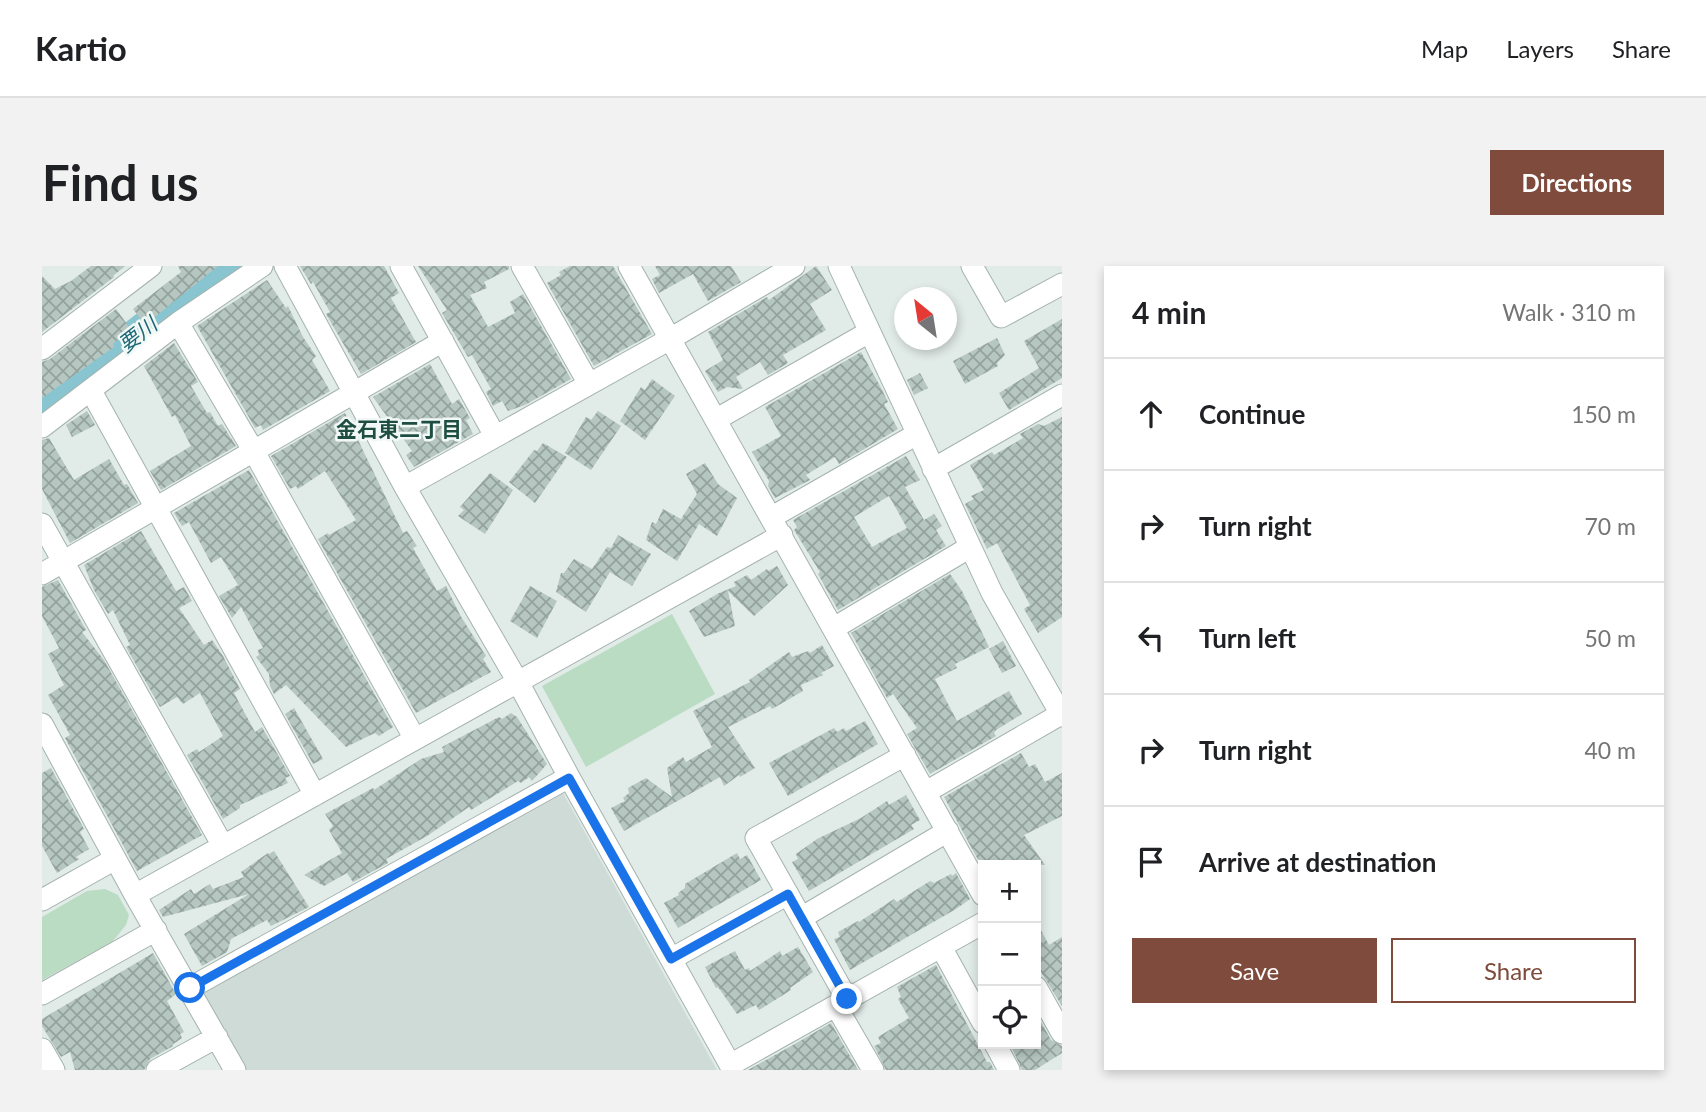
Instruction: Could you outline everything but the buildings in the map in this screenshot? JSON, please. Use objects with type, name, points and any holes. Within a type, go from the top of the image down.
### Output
[{"type":"street","points":[[42,349],[151,266]]},
{"type":"street","points":[[42,427],[178,323],[262,266]]},
{"type":"street","points":[[285,266],[405,487],[518,682],[731,1067],[978,926]]},
{"type":"street","points":[[401,266],[495,436]]},
{"type":"street","points":[[522,266],[589,384]]},
{"type":"street","points":[[629,266],[978,886]]},
{"type":"street","points":[[405,487],[670,339],[794,266]]},
{"type":"street","points":[[839,266],[992,593],[1062,715],[926,792]]},
{"type":"street","points":[[972,266],[1001,317],[1062,284]]},
{"type":"street","points":[[178,323],[253,450],[415,739]]},
{"type":"street","points":[[717,419],[869,332]]},
{"type":"street","points":[[42,574],[443,341]]},
{"type":"street","points":[[90,390],[314,795]]},
{"type":"street","points":[[933,469],[1062,395]]},
{"type":"street","points":[[135,895],[518,682],[777,526],[917,435]]},
{"type":"street","points":[[42,524],[223,846]]},
{"type":"street","points":[[834,628],[970,547]]},
{"type":"street","points":[[42,724],[48,748],[116,859],[235,1070]]},
{"type":"street","points":[[873,1070],[801,918],[757,838],[905,755]]},
{"type":"street","points":[[190,988],[569,778]]},
{"type":"street","points":[[801,918],[948,831]]},
{"type":"street","points":[[42,900],[116,859]]},
{"type":"street","points":[[671,959],[788,894]]},
{"type":"street","points":[[42,994],[156,930]]},
{"type":"street","points":[[941,947],[978,1014]]},
{"type":"street","points":[[1048,995],[1062,1032]]},
{"type":"street","points":[[157,1070],[217,1037]]},
{"type":"street","points":[[42,1049],[54,1070]]},
{"type":"street","points":[[998,1049],[1009,1070]]},
{"type":"shaded area","points":[[562,791],[717,1070],[244,1070],[199,991]]},
{"type":"green space","points":[[672,614],[715,694],[586,767],[542,686]]},
{"type":"green space","points":[[105,889],[118,895],[129,915],[126,925],[112,942],[42,980],[42,917],[87,891]]},
{"type":"waterway","name":"要川","points":[[42,409],[170,310],[237,266]]},
{"type":"district","name":"金石東二丁目","points":[[399,430]]},
{"type":"route","points":[[190,988],[569,778],[671,959],[788,894],[847,999]]}]
